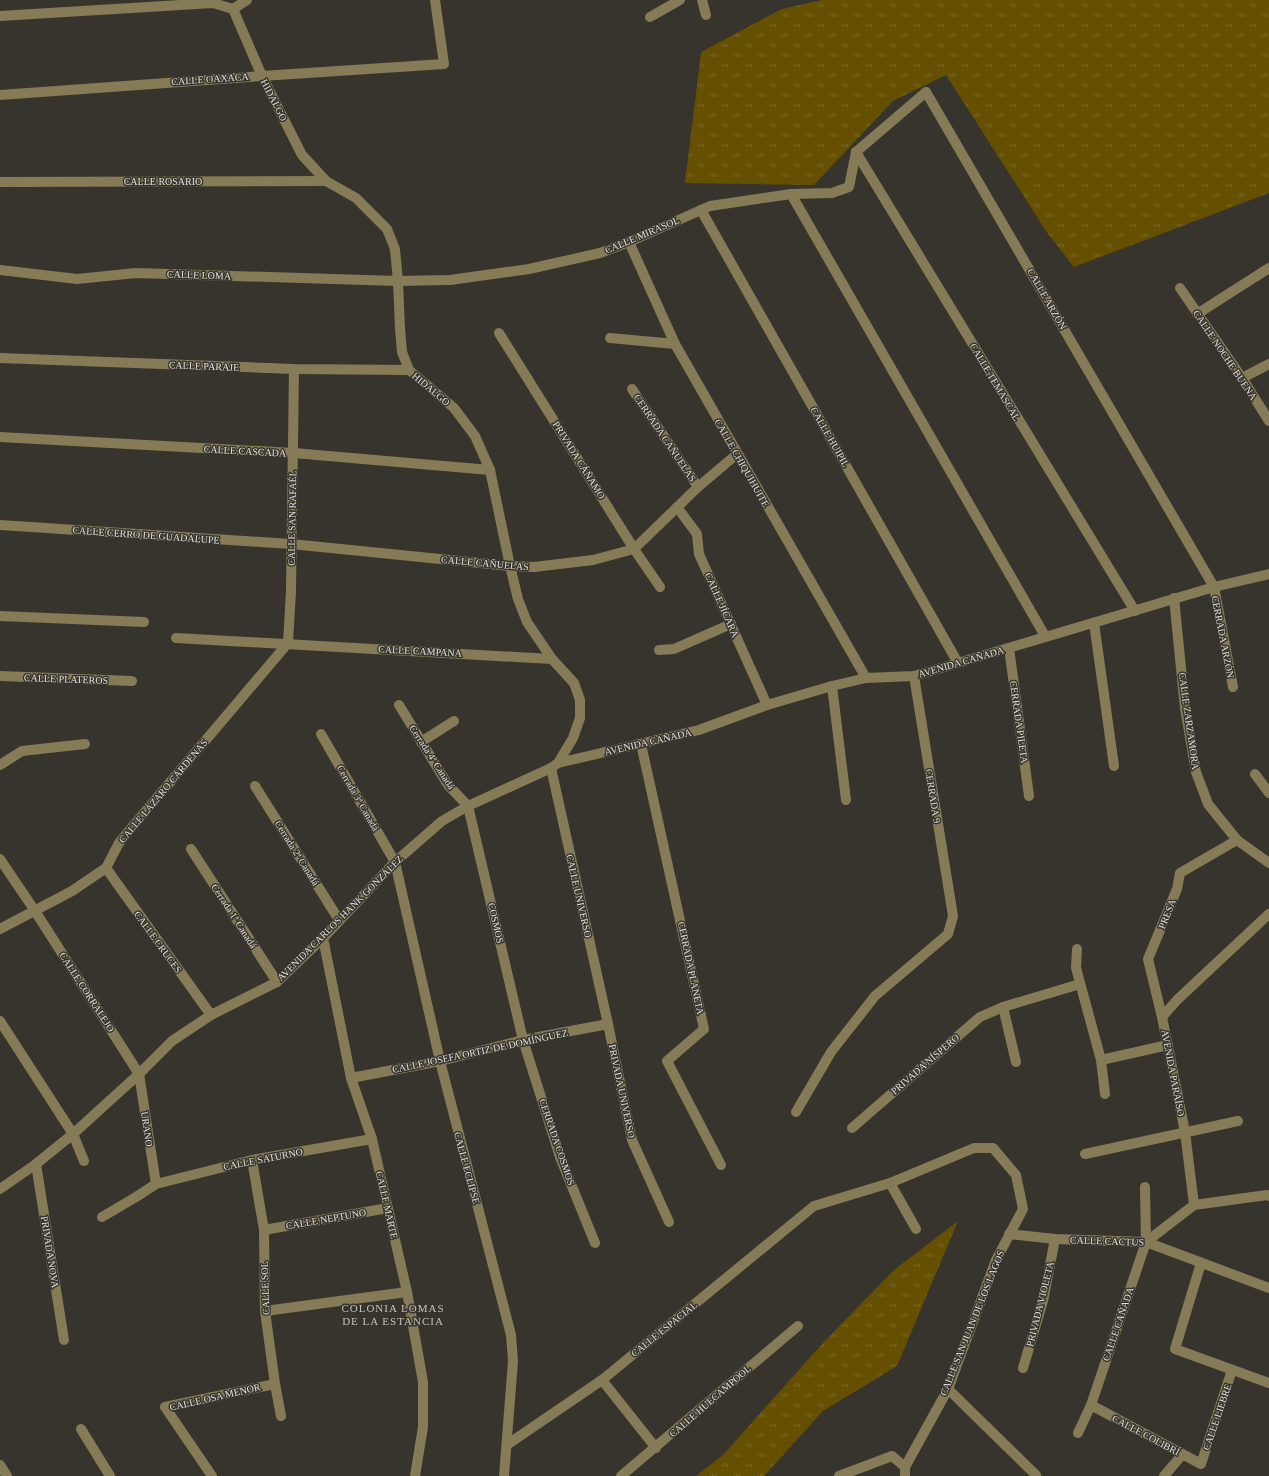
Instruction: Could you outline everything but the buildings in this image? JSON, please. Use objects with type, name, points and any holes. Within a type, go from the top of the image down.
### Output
[{"type":"street","points":[[0,16],[212,2],[233,9],[247,0]]},
{"type":"street","name":"CALLE OAXACA","points":[[0,95],[444,64],[435,0]]},
{"type":"street","points":[[650,17],[680,0]]},
{"type":"street","points":[[702,0],[706,15]]},
{"type":"street","name":"HIDALGO","points":[[233,9],[262,76],[302,155],[326,181],[356,198],[387,229],[394,249],[398,281],[402,352],[409,370],[454,408],[476,436],[490,470],[518,599],[527,622],[552,659],[574,683],[580,700],[580,718],[574,738],[554,765]]},
{"type":"street","name":"CALLE ARZÓN","points":[[856,152],[926,92],[1214,587]]},
{"type":"street","name":"CALLE MIRASOL","points":[[398,281],[450,280],[530,269],[600,253],[629,242],[710,206],[791,194],[832,193],[849,187],[856,152]]},
{"type":"street","name":"CALLE TEMASCAL","points":[[856,152],[1135,611]]},
{"type":"street","name":"CALLE ROSARIO","points":[[0,182],[326,181]]},
{"type":"street","points":[[791,194],[1045,636]]},
{"type":"street","name":"CALLE HUIPIL","points":[[701,210],[958,663]]},
{"type":"street","name":"CALLE CHIQUIHUITE","points":[[629,242],[675,344],[866,678]]},
{"type":"street","points":[[1196,314],[1269,268]]},
{"type":"street","name":"CALLE LOMA","points":[[0,270],[77,279],[136,273],[398,281]]},
{"type":"street","name":"CALLE NOCHE BUENA","points":[[1180,288],[1196,314],[1242,378],[1269,421]]},
{"type":"street","name":"PRIVADA CÁÑAMO","points":[[499,333],[660,587]]},
{"type":"street","points":[[610,338],[675,344]]},
{"type":"street","name":"CALLE PARAJE","points":[[0,358],[294,370],[409,370]]},
{"type":"street","points":[[1242,378],[1269,364]]},
{"type":"street","name":"CALLE SAN RAFAÉL","points":[[288,643],[291,591],[294,370]]},
{"type":"street","name":"CERRADA CAÑUELAS","points":[[632,389],[698,487]]},
{"type":"street","name":"CALLE CASCADA","points":[[0,437],[294,453],[490,470]]},
{"type":"street","name":"CALLE CAÑUELAS","points":[[291,544],[510,566],[534,567],[593,560],[634,548],[698,487],[737,454]]},
{"type":"street","name":"CALLE JÍCARA","points":[[677,507],[697,534],[699,554],[767,705]]},
{"type":"street","name":"CALLE CERRO DE GUADALUPE","points":[[0,525],[291,544]]},
{"type":"street","name":"AVENIDA CAÑADA","points":[[554,765],[699,730],[767,705],[832,686],[866,678],[914,676],[1045,636],[1135,611],[1174,598],[1269,574]]},
{"type":"street","name":"CERRADA ARZÓN","points":[[1214,587],[1233,687]]},
{"type":"street","name":"CALLE ZARZAMORA","points":[[1174,598],[1185,708],[1196,772],[1208,804],[1237,840],[1269,863]]},
{"type":"street","points":[[0,616],[144,622]]},
{"type":"street","points":[[1094,623],[1114,766]]},
{"type":"street","points":[[659,650],[674,649],[731,624]]},
{"type":"street","name":"CALLE CAMPANA","points":[[176,638],[288,643],[552,659]]},
{"type":"street","name":"CALLE LÁZARO CÁRDENAS","points":[[0,929],[72,891],[106,868],[119,843],[288,643]]},
{"type":"street","name":"CERRADA PILETA","points":[[1009,648],[1029,796]]},
{"type":"street","name":"CALLE PLATEROS","points":[[0,676],[132,681]]},
{"type":"street","name":"CERRADA 9","points":[[796,1112],[831,1052],[875,996],[948,934],[953,916],[914,676]]},
{"type":"street","points":[[832,686],[846,800]]},
{"type":"street","name":"Cerrada 4ª Canadá","points":[[399,705],[448,785],[468,806]]},
{"type":"street","points":[[421,742],[454,721]]},
{"type":"street","name":"Cerrada 3ª Canadá","points":[[321,734],[395,862]]},
{"type":"street","points":[[0,765],[22,751],[85,744]]},
{"type":"street","name":"CERRADA PLANETA","points":[[642,744],[704,1030],[667,1061],[721,1165]]},
{"type":"street","name":"AVENIDA CARLOS HANK GONZÁLEZ","points":[[0,1188],[36,1164],[73,1134],[139,1074],[172,1041],[211,1015],[277,982],[323,938],[395,862],[442,822],[468,806],[554,765]]},
{"type":"street","name":"CALLE UNIVERSO","points":[[554,765],[608,1024]]},
{"type":"street","points":[[1255,774],[1269,792]]},
{"type":"street","name":"Cerrada 2ª Canadá","points":[[255,786],[339,920]]},
{"type":"street","name":"COSMOS","points":[[468,806],[523,1040]]},
{"type":"street","name":"PRESA","points":[[1162,1018],[1148,959],[1177,889],[1180,873],[1237,840]]},
{"type":"street","name":"Cerrada 1ª Canadá","points":[[191,849],[277,982]]},
{"type":"street","name":"CALLE CORRALEJO","points":[[0,859],[139,1074]]},
{"type":"street","name":"CALLE ECLIPSE","points":[[395,862],[440,1061],[511,1335],[513,1361],[508,1444],[504,1476]]},
{"type":"street","name":"CALLE CRUCES","points":[[106,868],[211,1015]]},
{"type":"street","name":"AVENIDA PARAÍSO","points":[[1194,1205],[1185,1132],[1162,1018],[1177,1000],[1269,914]]},
{"type":"street","name":"CALLE MARTE","points":[[323,938],[351,1078],[372,1139],[407,1292],[423,1382],[424,1427],[415,1476]]},
{"type":"street","points":[[1077,949],[1076,968],[1101,1060],[1105,1094]]},
{"type":"street","name":"PRIVADA NÍSPERO","points":[[852,1128],[980,1017],[1003,1007],[1080,984]]},
{"type":"street","points":[[1003,1007],[1016,1062]]},
{"type":"street","points":[[0,1021],[73,1134],[84,1161]]},
{"type":"street","name":"CALLE JOSEFA ORTIZ DE DOMÍNGUEZ","points":[[351,1078],[440,1061],[523,1040],[608,1024]]},
{"type":"street","name":"PRIVADA UNIVERSO","points":[[608,1024],[632,1140],[669,1222]]},
{"type":"street","name":"CERRADA COSMOS","points":[[523,1040],[560,1157],[595,1243]]},
{"type":"street","points":[[1101,1060],[1168,1045]]},
{"type":"street","name":"URANO","points":[[139,1074],[156,1184]]},
{"type":"street","points":[[1084,1154],[1238,1121]]},
{"type":"street","name":"CALLE SATURNO","points":[[156,1184],[252,1160],[372,1139]]},
{"type":"street","name":"CALLE SAN JUAN DE LOS LAGOS","points":[[814,1206],[890,1183],[974,1148],[993,1148],[1016,1174],[1023,1209],[996,1260],[948,1389],[905,1471]]},
{"type":"street","name":"CALLE SOL","points":[[252,1160],[264,1230],[265,1311],[281,1416]]},
{"type":"street","name":"PRIVADA NOVA","points":[[36,1164],[64,1340]]},
{"type":"street","points":[[890,1183],[916,1229]]},
{"type":"street","points":[[102,1217],[136,1198],[156,1184]]},
{"type":"street","points":[[1145,1187],[1146,1242]]},
{"type":"street","points":[[1146,1242],[1194,1205],[1268,1193]]},
{"type":"street","name":"CALLE ESPACIAL","points":[[508,1444],[602,1380],[814,1206]]},
{"type":"street","name":"CALLE NEPTUNO","points":[[264,1230],[388,1208]]},
{"type":"street","name":"CALLE CACTUS","points":[[1009,1234],[1055,1239],[1146,1242],[1269,1288]]},
{"type":"street","name":"PRIVADA VIOLETA","points":[[1023,1368],[1043,1301],[1055,1239]]},
{"type":"street","name":"CALLE CAÑADA","points":[[1078,1433],[1091,1405],[1146,1242]]},
{"type":"street","points":[[1201,1263],[1175,1349],[1269,1383]]},
{"type":"street","points":[[265,1311],[407,1292]]},
{"type":"street","name":"CALLE HUECAMPOOL","points":[[621,1476],[656,1448],[798,1326]]},
{"type":"street","name":"CALLE LIEBRE","points":[[1201,1464],[1232,1370]]},
{"type":"street","points":[[602,1380],[656,1448]]},
{"type":"street","name":"CALLE OSA MENOR","points":[[212,1476],[165,1407],[275,1384]]},
{"type":"street","points":[[948,1389],[1036,1475],[1035,1476]]},
{"type":"street","name":"CALLE COLIBRÍ","points":[[1091,1405],[1201,1464]]},
{"type":"street","points":[[81,1429],[110,1476]]},
{"type":"street","points":[[1164,1476],[1182,1454]]},
{"type":"street","points":[[839,1476],[892,1456],[905,1471]]},
{"type":"street","points":[[0,1465],[7,1476]]},
{"type":"green space","points":[[822,0],[1269,0],[1269,193],[1074,267],[1048,234],[946,75],[893,101],[814,185],[685,183],[701,52],[782,9]]},
{"type":"green space","points":[[958,1221],[897,1366],[823,1411],[764,1476],[696,1476],[723,1455],[823,1343],[894,1270]]},
{"type":"district","name":"COLONIA LOMAS DE LA ESTANCIA","points":[[393,1314]]}]
